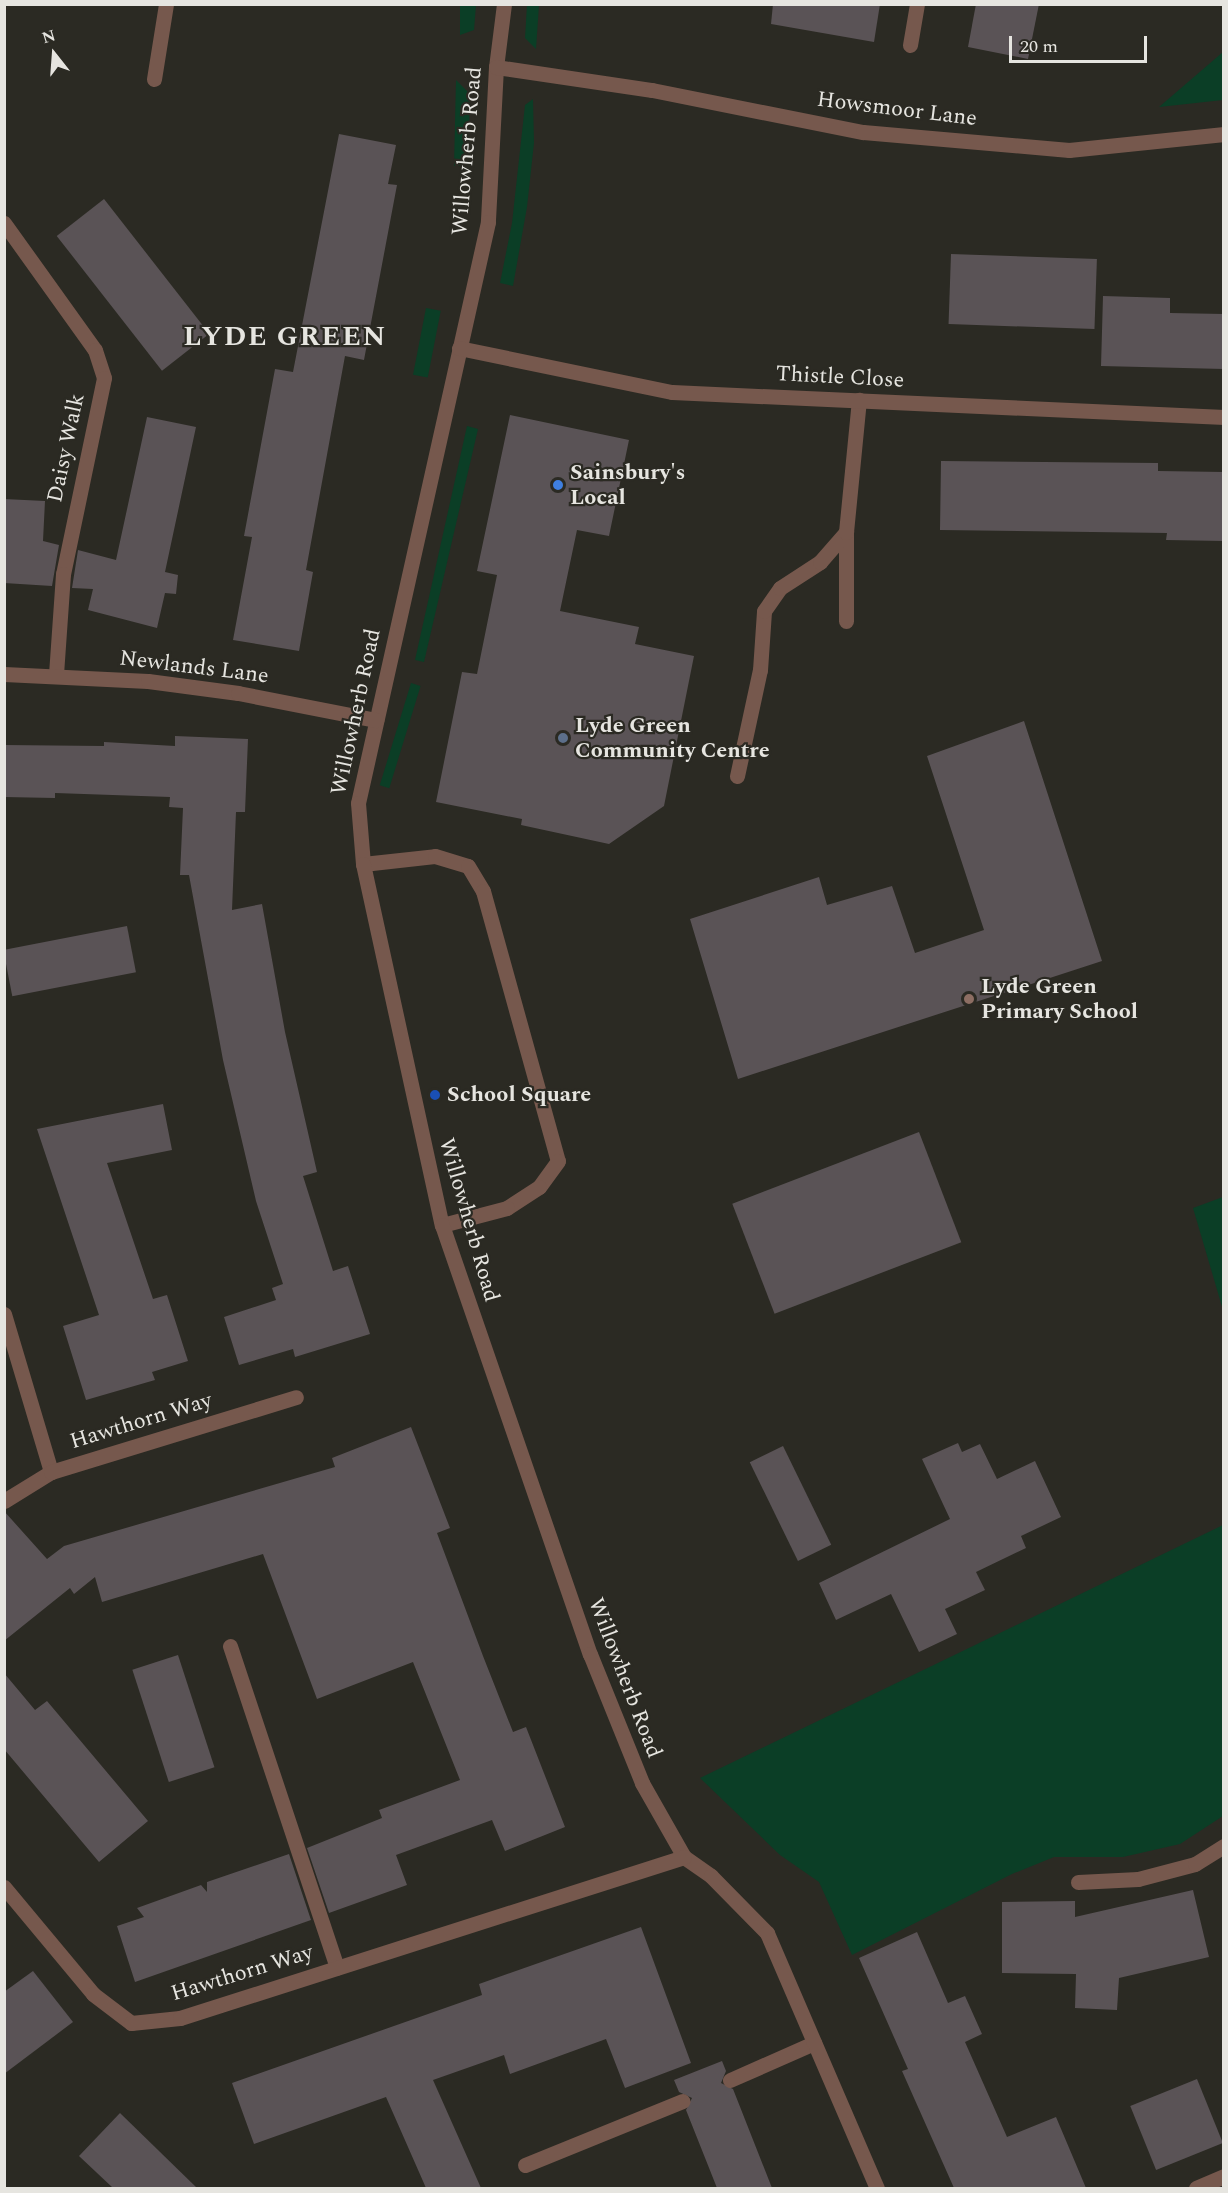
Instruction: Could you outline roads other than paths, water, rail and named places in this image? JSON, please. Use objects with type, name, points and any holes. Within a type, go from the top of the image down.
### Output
[{"type":"street","points":[[154,79],[166,4]]},
{"type":"street","name":"Willowherb Road","points":[[504,4],[496,67],[488,222],[358,803],[363,864],[442,1225],[590,1654],[642,1783],[684,1857],[711,1876],[767,1933],[877,2188]]},
{"type":"street","points":[[910,45],[917,4]]},
{"type":"street","name":"Howsmoor Lane","points":[[496,67],[652,90],[874,133],[1069,150],[1224,134]]},
{"type":"street","name":"Daisy Walk","points":[[4,223],[95,350],[104,378],[63,574],[56,675]]},
{"type":"street","name":"Thistle Close","points":[[459,348],[672,392],[1224,417]]},
{"type":"street","points":[[846,621],[846,532],[859,400]]},
{"type":"street","points":[[737,776],[760,670],[764,611],[780,588],[820,562],[846,532]]},
{"type":"street","name":"Newlands Lane","points":[[4,674],[148,681],[238,693],[376,720]]},
{"type":"street","points":[[363,864],[435,856],[468,866],[483,891],[558,1161],[539,1187],[507,1208],[442,1225]]},
{"type":"street","points":[[4,1314],[51,1472]]},
{"type":"street","name":"Hawthorn Way","points":[[4,1501],[51,1472],[296,1397]]},
{"type":"street","name":"Hawthorn Way","points":[[230,1646],[337,1968]]},
{"type":"street","points":[[1078,1882],[1138,1879],[1195,1864],[1224,1846]]},
{"type":"street","name":"Hawthorn Way","points":[[4,1887],[93,1994],[131,2023],[180,2018],[684,1857]]},
{"type":"street","points":[[730,2080],[814,2043]]},
{"type":"street","points":[[525,2165],[683,2102]]},
{"type":"street","points":[[1196,2188],[1224,2176]]},
{"type":"place","name":"Sainsbury's Local","points":[[558,485]]},
{"type":"place","name":"Lyde Green Community Centre","points":[[563,738]]},
{"type":"place","name":"Lyde Green Primary School","points":[[969,999]]},
{"type":"place","name":"School Square","points":[[435,1095]]},
{"type":"district","name":"LYDE GREEN","points":[[285,337]]}]
